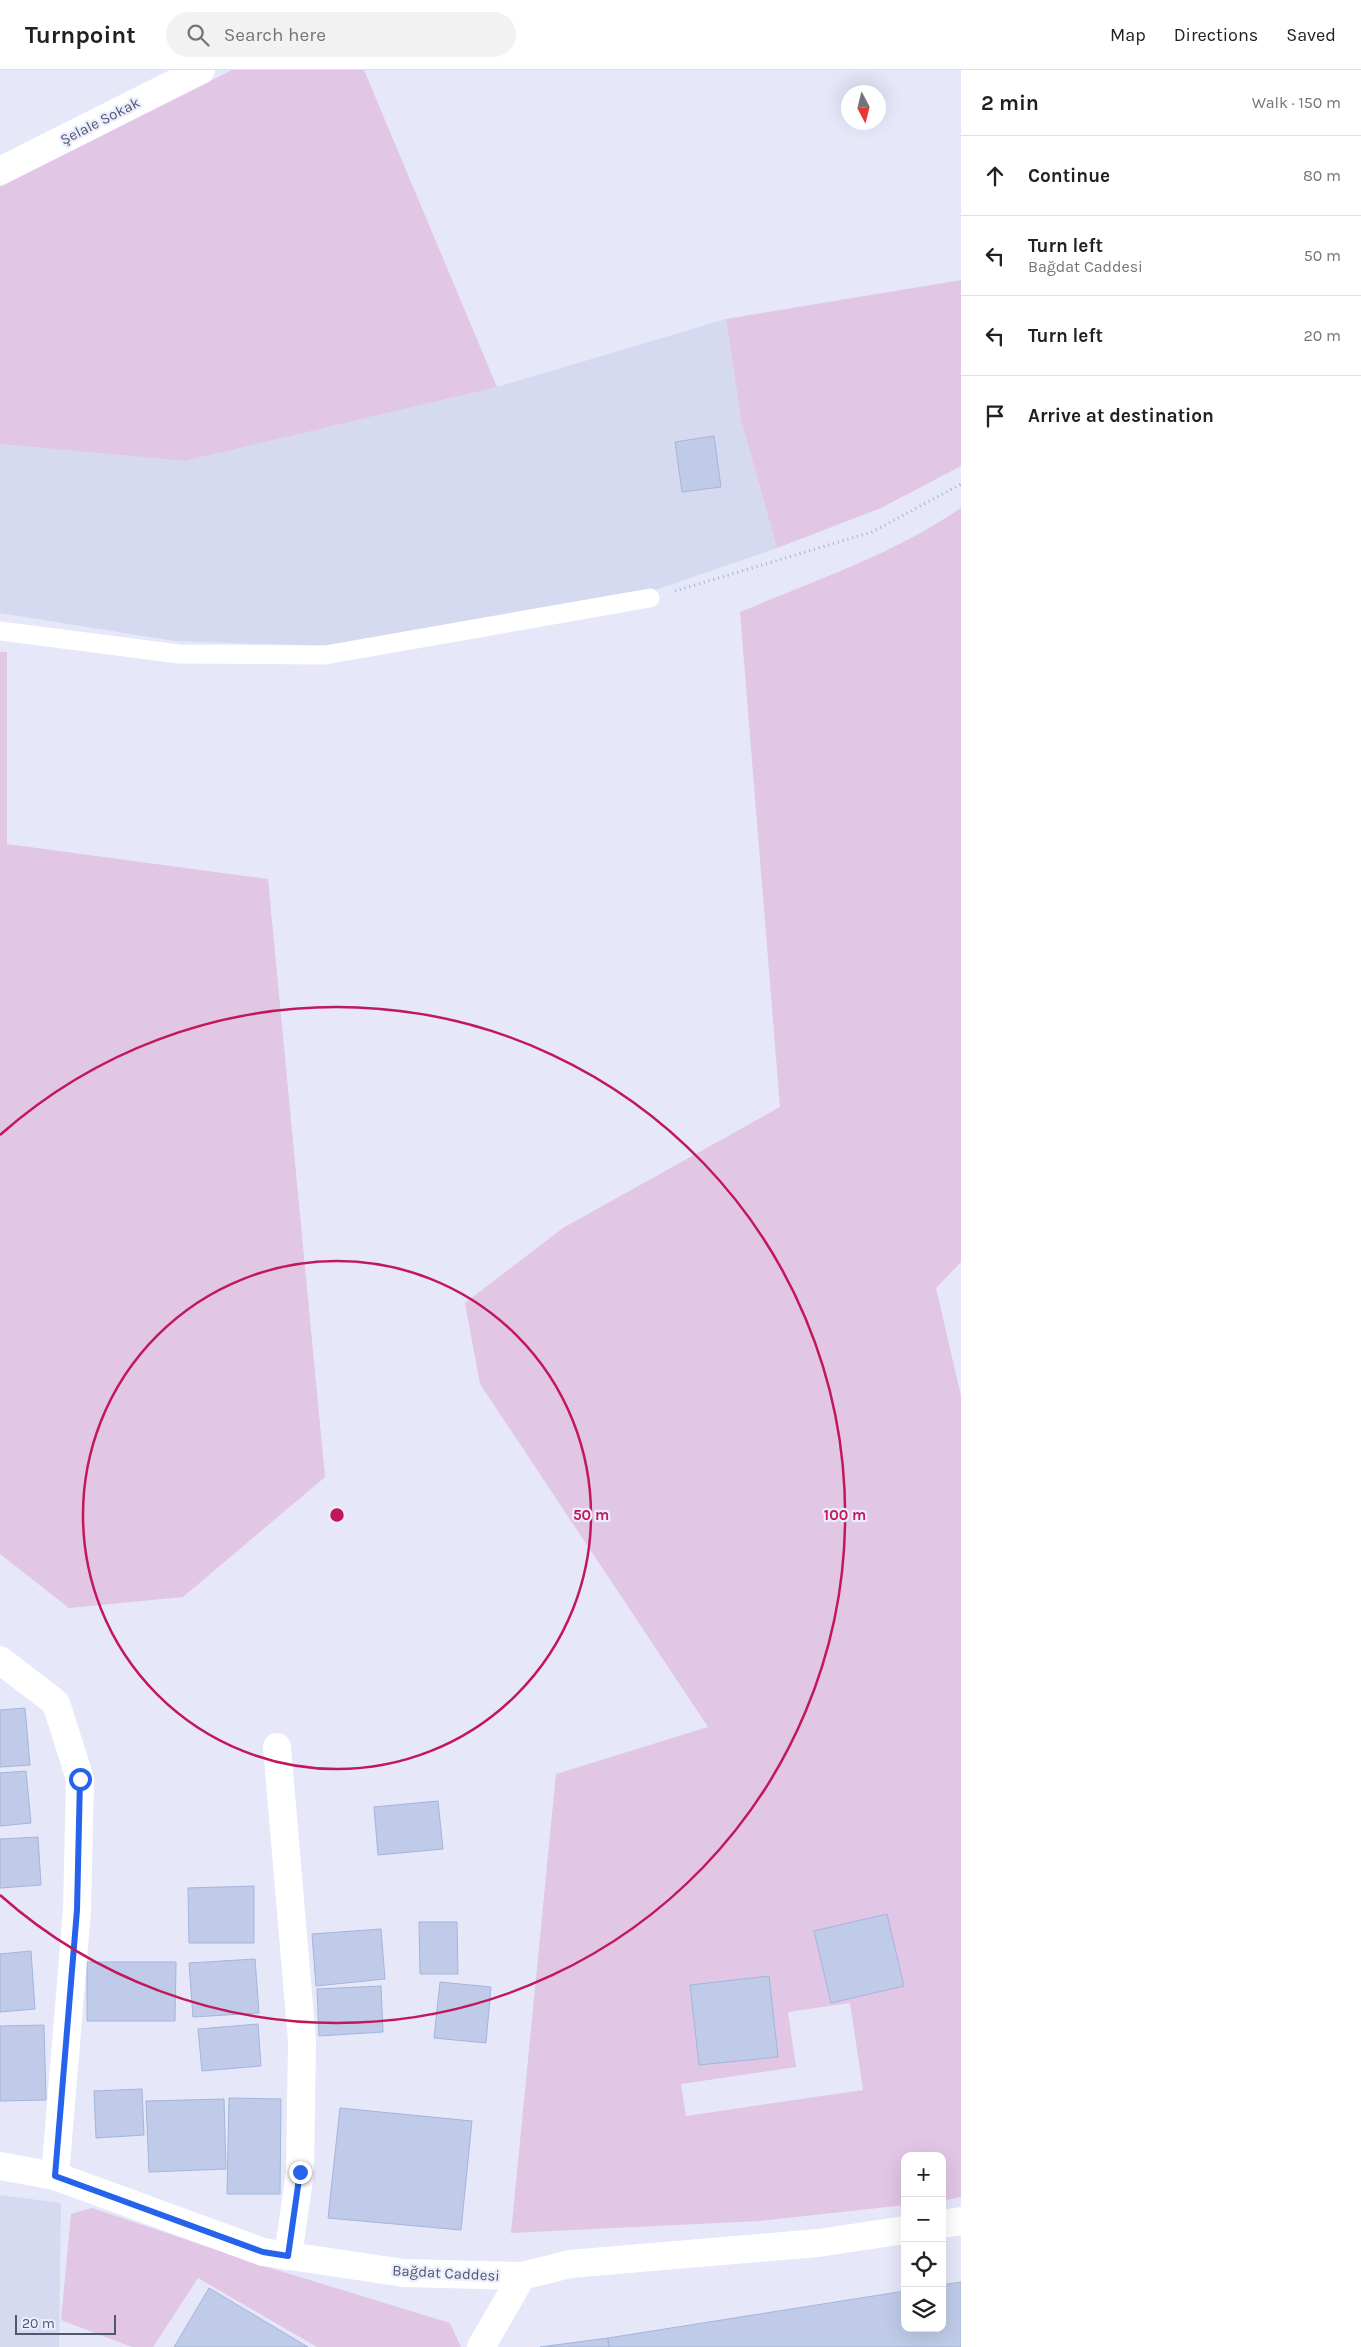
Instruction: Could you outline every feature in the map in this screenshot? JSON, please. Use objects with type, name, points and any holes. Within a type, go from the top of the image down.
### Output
[{"type":"street","name":"Şelale Sokak","points":[[0,171],[201,70]]},
{"type":"street","points":[[0,1660],[56,1703],[80,1779],[77,1910],[55,2176]]},
{"type":"street","points":[[277,1747],[302,2041],[300,2172],[288,2256]]},
{"type":"street","name":"Bağdat Caddesi","points":[[0,2166],[55,2176],[263,2252],[404,2273],[522,2276],[570,2264],[818,2243],[901,2231]]},
{"type":"street","points":[[946,2223],[961,2221]]},
{"type":"street","points":[[481,2347],[522,2276]]},
{"type":"lane","points":[[0,631],[179,654],[325,654],[650,598]]},
{"type":"path","points":[[650,598],[872,532],[961,484]]},
{"type":"shaded area","points":[[232,70],[364,70],[497,387],[185,461],[0,444],[0,187]]},
{"type":"shaded area","points":[[961,280],[961,466],[881,508],[777,548],[741,420],[726,319]]},
{"type":"shaded area","points":[[726,319],[741,420],[777,548],[655,590],[329,646],[175,641],[0,613],[0,444],[185,461],[497,387]]},
{"type":"shaded area","points":[[961,508],[961,1262],[936,1288],[961,1396],[961,2197],[946,2200],[946,2152],[901,2152],[901,2205],[759,2221],[511,2233],[556,1774],[708,1727],[480,1384],[465,1303],[563,1228],[780,1107],[740,612],[853,566],[909,539]],"holes":[[[850,2003],[863,2090],[686,2116],[681,2084],[796,2067],[788,2012]]]},
{"type":"shaded area","points":[[0,652],[7,652],[7,844],[268,879],[325,1477],[183,1597],[69,1608],[0,1554]]},
{"type":"shaded area","points":[[0,2195],[61,2203],[59,2347],[0,2347]]},
{"type":"shaded area","points":[[92,2208],[267,2267],[450,2323],[461,2347],[317,2347],[198,2278],[153,2347],[132,2347],[61,2320],[71,2214]]},
{"type":"building","points":[[714,436],[721,487],[682,492],[675,442]]},
{"type":"building","points":[[25,1708],[30,1765],[0,1767],[0,1710]]},
{"type":"building","points":[[26,1771],[31,1823],[0,1826],[0,1773]]},
{"type":"building","points":[[438,1801],[443,1849],[378,1855],[374,1807]]},
{"type":"building","points":[[38,1837],[41,1885],[0,1888],[0,1839]]},
{"type":"building","points":[[254,1886],[254,1943],[189,1943],[188,1888]]},
{"type":"building","points":[[887,1914],[904,1986],[831,2003],[814,1931]]},
{"type":"building","points":[[419,1922],[457,1922],[458,1974],[420,1974]]},
{"type":"building","points":[[381,1929],[385,1979],[316,1986],[312,1934]]},
{"type":"building","points":[[31,1951],[35,2009],[0,2012],[0,1954]]},
{"type":"building","points":[[255,1959],[259,2013],[193,2017],[189,1963]]},
{"type":"building","points":[[87,1962],[176,1962],[175,2021],[87,2021]]},
{"type":"building","points":[[769,1976],[778,2057],[699,2065],[690,1985]]},
{"type":"building","points":[[440,1982],[491,1987],[486,2043],[434,2038]]},
{"type":"building","points":[[381,1986],[383,2032],[319,2036],[317,1989]]},
{"type":"building","points":[[258,2024],[261,2066],[202,2071],[198,2029]]},
{"type":"building","points":[[44,2025],[46,2100],[0,2101],[0,2026]]},
{"type":"building","points":[[142,2089],[144,2135],[96,2138],[94,2091]]},
{"type":"building","points":[[229,2098],[281,2099],[280,2194],[227,2194]]},
{"type":"building","points":[[224,2099],[226,2169],[149,2172],[146,2101]]},
{"type":"building","points":[[340,2108],[472,2121],[461,2230],[328,2218]]},
{"type":"building","points":[[961,2282],[961,2347],[609,2347],[608,2338],[901,2292],[901,2332],[946,2332],[946,2284]]},
{"type":"building","points":[[209,2288],[308,2347],[174,2347]]},
{"type":"building","points":[[608,2338],[609,2347],[540,2347]]},
{"type":"route","points":[[80,1779],[77,1910],[55,2176],[263,2252],[288,2256],[300,2172]]}]
